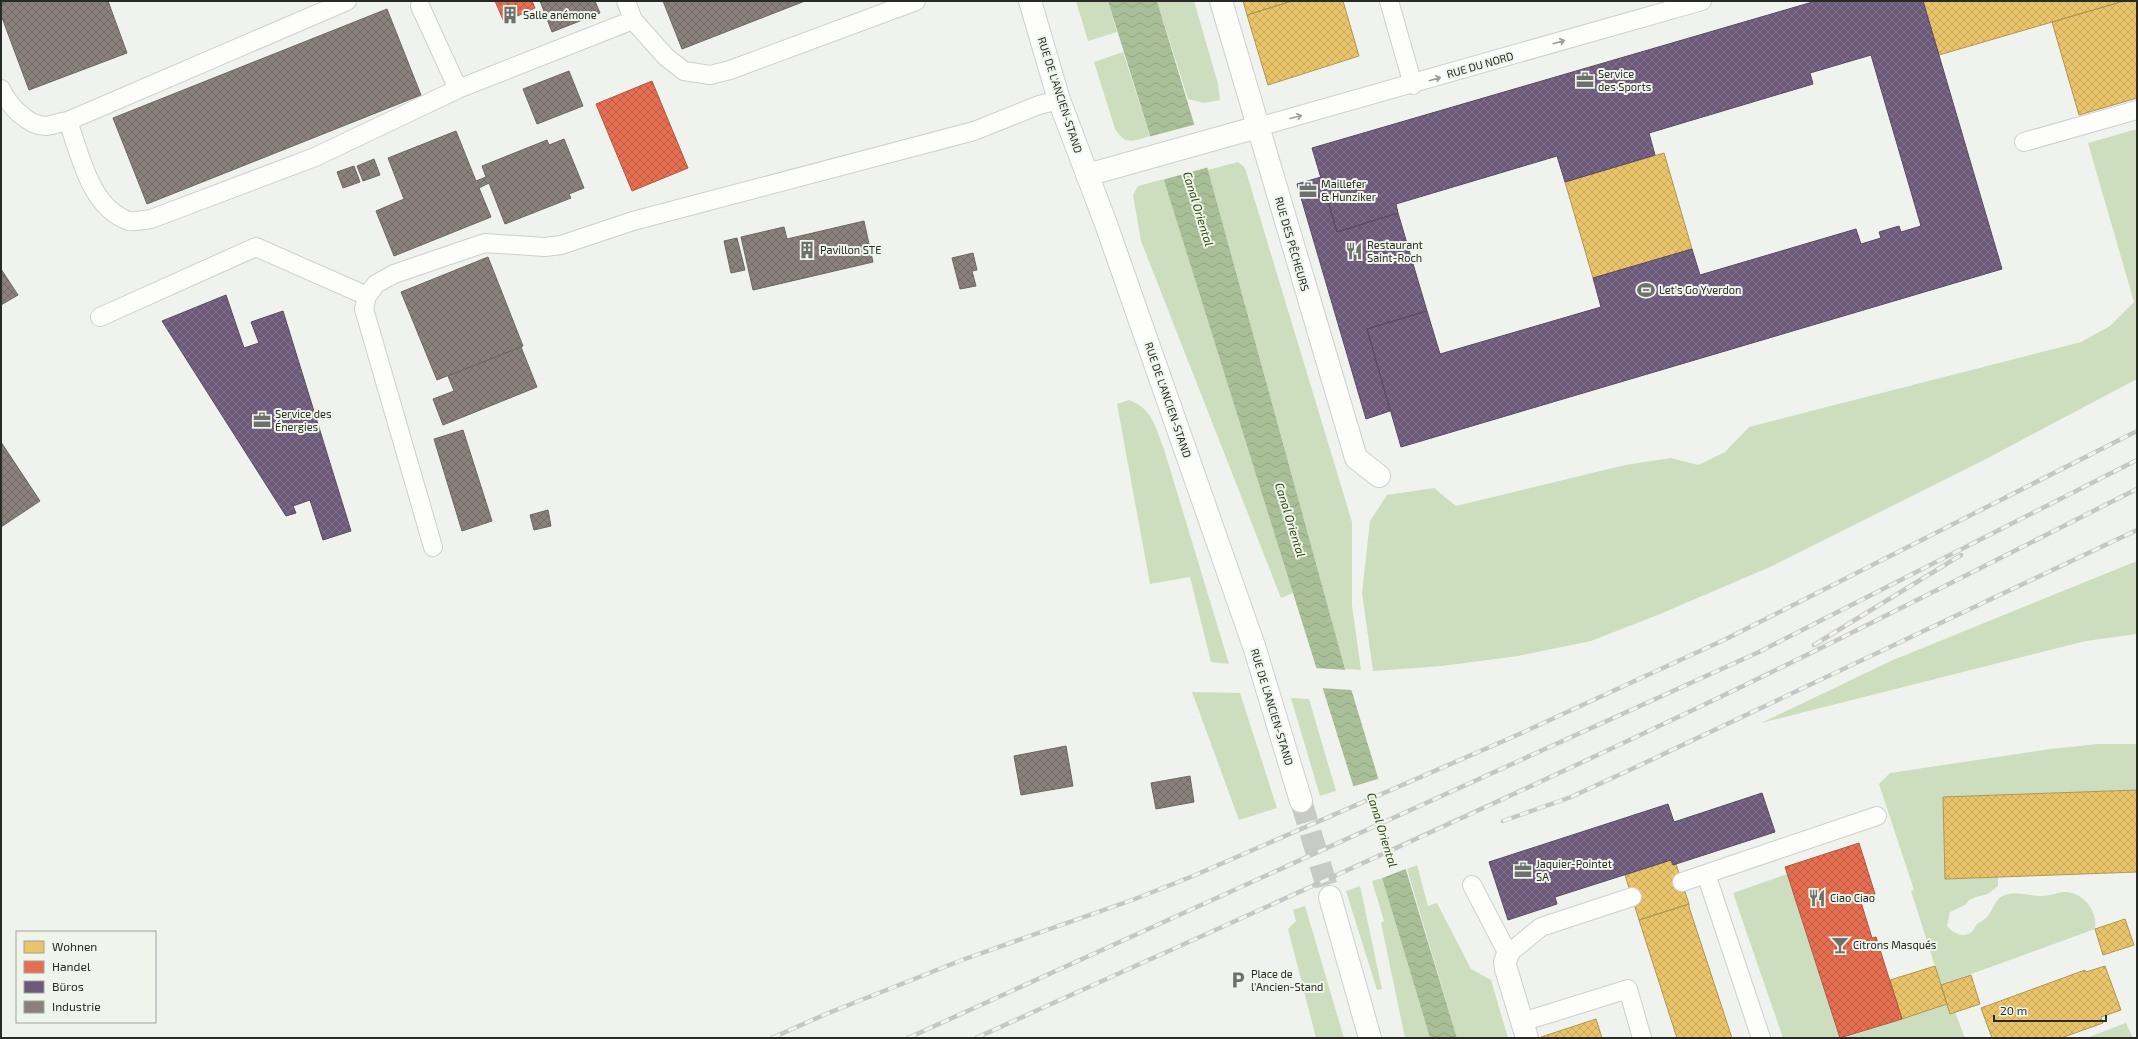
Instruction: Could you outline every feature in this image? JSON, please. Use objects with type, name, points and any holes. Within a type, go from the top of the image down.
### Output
[{"type":"street","name":"RUE DE L'ANCIEN-STAND","points":[[1030,1],[1059,100],[1106,224],[1254,646],[1301,801]]},
{"type":"street","name":"RUE DES PÊCHEURS","points":[[1221,1],[1356,458],[1379,476]]},
{"type":"street","points":[[1087,175],[1258,127]]},
{"type":"street","points":[[1330,897],[1370,1038]]},
{"type":"street","points":[[1508,954],[1505,962],[1506,969],[1525,1030]]},
{"type":"lane","points":[[1,89],[8,103],[24,117],[45,126],[68,121],[347,1]]},
{"type":"lane","points":[[626,1],[633,20],[666,57],[684,72],[710,74],[730,70],[916,1]]},
{"type":"lane","points":[[1389,1],[1413,85]]},
{"type":"lane","name":"RUE DU NORD","points":[[1258,127],[1413,85],[1702,1]]},
{"type":"lane","points":[[421,3],[458,89]]},
{"type":"lane","points":[[68,121],[93,189],[115,214],[131,221],[151,219],[315,158],[458,89],[633,20]]},
{"type":"lane","points":[[433,547],[364,309],[367,296],[376,284],[394,274],[485,243],[545,247],[561,245],[633,222],[974,131],[1039,105],[1059,100]]},
{"type":"lane","points":[[2024,142],[2137,110]]},
{"type":"lane","points":[[100,317],[256,248],[367,296]]},
{"type":"lane","points":[[1682,882],[1877,816]]},
{"type":"lane","points":[[1706,874],[1761,1038]]},
{"type":"lane","points":[[1472,885],[1508,954],[1541,927],[1632,897]]},
{"type":"lane","points":[[1525,1030],[1628,989],[1642,1038]]},
{"type":"shaded area","points":[[1076,1],[1108,1],[1117,32],[1088,41]]},
{"type":"shaded area","points":[[1157,1],[1194,1],[1218,84],[1220,100],[1204,103],[1188,99]]},
{"type":"shaded area","points":[[1123,52],[1150,136],[1130,141],[1123,138],[1115,129],[1094,62]]},
{"type":"shaded area","points":[[2137,129],[2137,379],[1984,460],[1770,567],[1660,614],[1591,641],[1518,656],[1442,666],[1373,671],[1362,593],[1370,521],[1387,495],[1434,488],[1456,506],[1625,465],[1671,458],[1698,465],[1725,452],[1749,427],[2081,342],[2110,326],[2134,302],[2088,143]]},
{"type":"shaded area","points":[[1238,162],[1245,168],[1352,522],[1352,605],[1361,670],[1345,669],[1208,170]]},
{"type":"shaded area","points":[[1164,179],[1293,593],[1281,598],[1141,241],[1133,195],[1138,186]]},
{"type":"shaded area","points":[[1129,400],[1143,408],[1152,420],[1158,433],[1229,664],[1211,662],[1190,577],[1150,584],[1117,404]]},
{"type":"shaded area","points":[[2137,561],[2137,634],[2086,641],[1761,723],[1893,660]]},
{"type":"shaded area","points":[[1192,692],[1240,693],[1277,808],[1239,820]]},
{"type":"shaded area","points":[[1291,698],[1309,699],[1336,791],[1320,796]]},
{"type":"shaded area","points":[[2098,744],[2137,744],[2137,790],[1943,797],[1945,879],[1998,877],[1998,886],[1988,894],[1969,900],[1965,905],[1950,912],[1947,926],[1951,930],[1962,935],[1970,933],[1976,925],[1986,918],[1998,899],[2005,895],[2014,893],[2047,896],[2063,892],[2077,895],[2088,903],[2094,915],[2095,929],[1941,985],[1911,891],[1914,890],[1879,784],[1890,773],[2050,749]]},
{"type":"shaded area","points":[[1417,865],[1428,906],[1437,903],[1471,969],[1491,980],[1508,1038],[1457,1038],[1407,869]]},
{"type":"shaded area","points":[[1787,874],[1840,1038],[1783,1038],[1733,893]]},
{"type":"shaded area","points":[[1382,878],[1430,1038],[1405,1038],[1381,923],[1384,921],[1372,881]]},
{"type":"shaded area","points":[[1360,886],[1382,989],[1377,990],[1346,891]]},
{"type":"shaded area","points":[[1305,906],[1344,1038],[1316,1038],[1288,929],[1296,921],[1293,910]]},
{"type":"shaded area","points":[[1947,1004],[1950,1013],[1955,1012],[1965,1038],[1844,1038]]},
{"type":"shaded area","points":[[2126,1023],[2133,1038],[2086,1038]]},
{"type":"water","name":"Canal Oriental","points":[[1108,1],[1157,1],[1208,170],[1345,669],[1457,1038],[1430,1038],[1382,878]]},
{"type":"pier","points":[[1197,124],[1209,167],[1162,180],[1148,137]]},
{"type":"pier","points":[[1314,668],[1347,670],[1353,690],[1320,688]]},
{"type":"pier","points":[[1381,778],[1408,868],[1380,879],[1351,787]]},
{"type":"building: Wohnen","points":[[1243,1],[1292,1],[1247,15]]},
{"type":"building: Wohnen","points":[[1292,1],[1343,1],[1359,56],[1268,85],[1247,15]]},
{"type":"building: Wohnen","points":[[1923,1],[2124,1],[1939,55]]},
{"type":"building: Wohnen","points":[[2124,1],[2137,1],[2137,98],[2079,115],[2052,22]]},
{"type":"building: Wohnen","points":[[1664,153],[1692,249],[1593,278],[1565,182]]},
{"type":"building: Wohnen","points":[[2137,790],[2137,872],[1945,879],[1943,797]]},
{"type":"building: Wohnen","points":[[1671,860],[1673,865],[1676,864],[1689,904],[1639,920],[1625,875]]},
{"type":"building: Wohnen","points":[[1689,904],[1732,1038],[1677,1038],[1639,920]]},
{"type":"building: Wohnen","points":[[2125,919],[2134,945],[2103,955],[2095,929]]},
{"type":"building: Wohnen","points":[[1935,966],[1947,1004],[1902,1019],[1890,980]]},
{"type":"building: Wohnen","points":[[2105,966],[2121,1010],[2101,1017],[2103,1023],[2061,1038],[1992,1038],[1981,1008],[2085,970],[2086,972]]},
{"type":"building: Wohnen","points":[[1971,975],[1980,1004],[1950,1014],[1941,985]]},
{"type":"building: Wohnen","points":[[1596,1019],[1602,1038],[1541,1038],[1541,1037]]},
{"type":"building: Handel","name":"Salle anémone","points":[[495,1],[532,1],[535,8],[504,22]]},
{"type":"building: Handel","points":[[652,81],[688,168],[632,191],[596,104]]},
{"type":"building: Handel","points":[[1859,843],[1875,894],[1860,899],[1872,938],[1876,937],[1902,1019],[1840,1038],[1785,867]]},
{"type":"building: Büros","points":[[1816,1],[1923,1],[2002,269],[1401,447],[1367,329],[1427,311],[1440,354],[1601,307],[1593,278],[1692,249],[1700,275],[1856,229],[1861,244],[1881,238],[1879,232],[1899,226],[1901,232],[1921,226],[1871,55],[1810,73],[1813,84],[1649,133],[1655,155],[1565,182],[1557,156],[1396,204],[1398,213],[1337,232],[1312,148]]},
{"type":"building: Büros","points":[[1321,177],[1337,232],[1398,213],[1427,311],[1367,329],[1390,411],[1366,419],[1297,184]]},
{"type":"building: Büros","points":[[226,295],[244,348],[259,343],[251,322],[283,311],[351,531],[323,540],[310,500],[293,506],[296,513],[286,516],[162,321]]},
{"type":"building: Büros","points":[[1762,793],[1775,832],[1673,865],[1671,860],[1555,897],[1557,904],[1508,920],[1489,862],[1668,804],[1674,822]]},
{"type":"building: Industrie","points":[[1,1],[108,1],[127,53],[29,90],[1,15]]},
{"type":"building: Industrie","points":[[540,1],[595,1],[600,13],[552,32]]},
{"type":"building: Industrie","points":[[663,1],[805,1],[682,49]]},
{"type":"building: Industrie","points":[[387,9],[421,95],[147,204],[113,118]]},
{"type":"building: Industrie","points":[[569,71],[583,106],[537,124],[523,89]]},
{"type":"building: Industrie","points":[[456,131],[476,181],[486,177],[482,166],[547,140],[549,145],[564,139],[584,188],[569,194],[571,198],[505,224],[489,183],[479,188],[491,217],[394,256],[376,211],[404,199],[388,158]]},
{"type":"building: Industrie","points":[[374,159],[380,175],[363,181],[357,166]]},
{"type":"building: Industrie","points":[[354,166],[360,182],[343,188],[337,172]]},
{"type":"building: Industrie","name":"Pavillon STE","points":[[864,221],[873,262],[753,290],[741,237],[784,227],[787,239]]},
{"type":"building: Industrie","points":[[737,238],[745,270],[731,273],[724,241]]},
{"type":"building: Industrie","points":[[973,253],[977,270],[972,271],[976,286],[960,289],[952,258]]},
{"type":"building: Industrie","points":[[488,257],[523,346],[437,380],[401,292]]},
{"type":"building: Industrie","points":[[1,269],[18,295],[1,305]]},
{"type":"building: Industrie","points":[[521,347],[537,387],[443,425],[433,399],[454,391],[448,376]]},
{"type":"building: Industrie","points":[[463,430],[492,521],[462,531],[434,439]]},
{"type":"building: Industrie","points":[[1,442],[40,501],[1,527]]},
{"type":"building: Industrie","points":[[548,510],[551,526],[534,530],[530,515]]},
{"type":"building: Industrie","points":[[1066,746],[1073,786],[1021,795],[1014,756]]},
{"type":"building: Industrie","points":[[1190,776],[1194,802],[1156,809],[1151,783]]},
{"type":"tunnel","points":[[1301,801],[1330,897]]},
{"type":"railway","points":[[772,1038],[826,1014],[962,960],[1135,899],[1193,876],[1515,736],[1726,639],[2137,431]]},
{"type":"railway","points":[[908,1038],[1759,652],[2137,460]]},
{"type":"railway","points":[[976,1038],[1403,845],[1657,727],[1838,639],[2137,489]]},
{"type":"railway","points":[[1503,821],[1571,797],[2137,530]]},
{"type":"railway","points":[[1814,645],[1961,555]]},
{"type":"place","name":"Salle anémone","points":[[510,15]]},
{"type":"place","name":"Service des Sports","points":[[1585,80]]},
{"type":"place","name":"Maillefer & Hunziker","points":[[1308,190]]},
{"type":"place","name":"Pavillon STE","points":[[807,250]]},
{"type":"place","name":"Restaurant Saint-Roch","points":[[1354,251]]},
{"type":"place","name":"Let's Go Yverdon","points":[[1646,290]]},
{"type":"place","name":"Service des Énergies","points":[[262,420]]},
{"type":"place","name":"Jaquier-Pointet SA","points":[[1523,870]]},
{"type":"place","name":"Ciao Ciao","points":[[1817,898]]},
{"type":"place","name":"Citrons Masqués","points":[[1840,945]]},
{"type":"place","name":"Place de l'Ancien-Stand","points":[[1238,980]]}]
